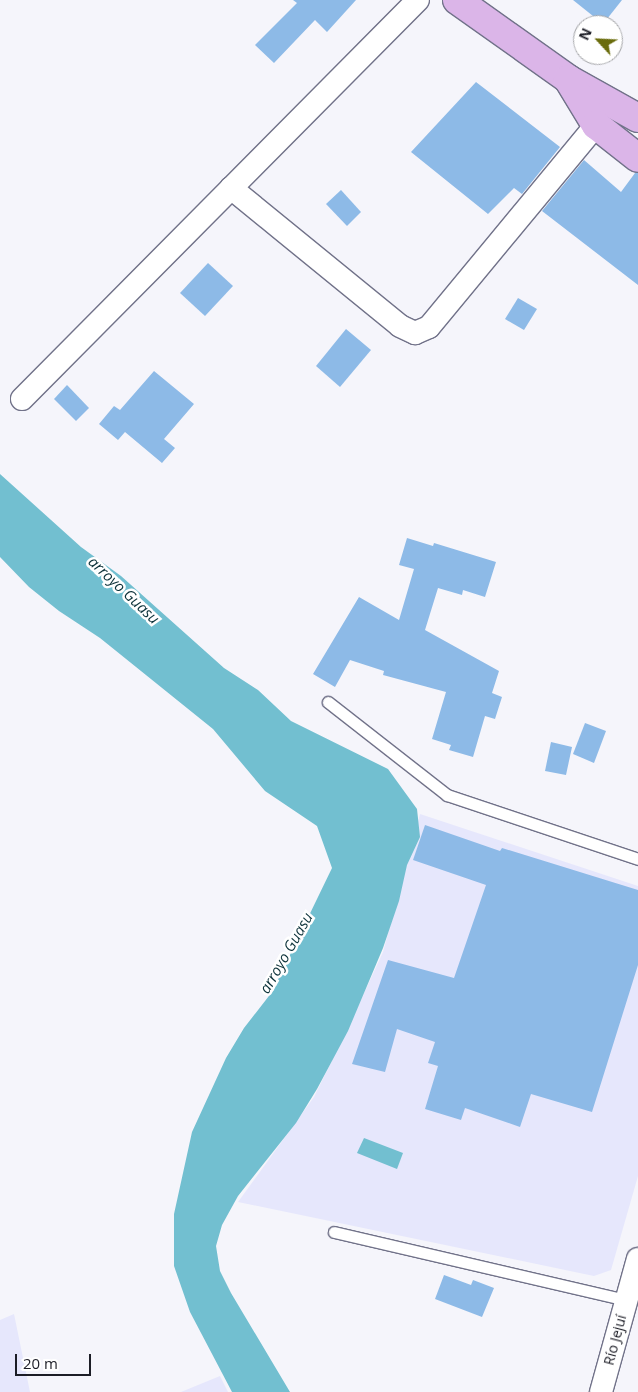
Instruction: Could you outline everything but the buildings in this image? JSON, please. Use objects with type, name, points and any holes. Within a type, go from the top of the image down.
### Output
[{"type":"main road","points":[[457,0],[568,79],[620,105],[638,118]]},
{"type":"main road","points":[[568,79],[596,125],[638,158]]},
{"type":"street","points":[[22,399],[418,0]]},
{"type":"street","points":[[231,188],[400,326],[415,333],[429,327],[596,125]]},
{"type":"street","name":"Río Jejuí","points":[[601,1392],[628,1335],[626,1300],[638,1259]]},
{"type":"lane","points":[[328,702],[447,795],[638,859]]},
{"type":"lane","points":[[334,1232],[626,1300]]},
{"type":"shaded area","points":[[420,814],[638,886],[638,1176],[611,1270],[594,1276],[238,1202],[314,1097],[347,1030],[383,952]]},
{"type":"shaded area","points":[[14,1314],[30,1392],[0,1392],[0,1320]]},
{"type":"shaded area","points":[[220,1376],[228,1392],[181,1392]]},
{"type":"water","name":"arroyo Guasu","points":[[0,474],[81,547],[121,576],[224,668],[258,690],[291,721],[388,769],[417,809],[420,837],[407,865],[399,901],[383,948],[348,1031],[317,1089],[296,1123],[238,1196],[222,1225],[216,1246],[220,1271],[231,1293],[290,1392],[232,1392],[190,1312],[174,1266],[174,1214],[192,1132],[226,1058],[244,1028],[272,992],[332,868],[317,826],[265,791],[213,729],[100,638],[59,611],[29,587],[0,557]]},
{"type":"water","points":[[364,1138],[403,1153],[397,1169],[357,1153]]}]
